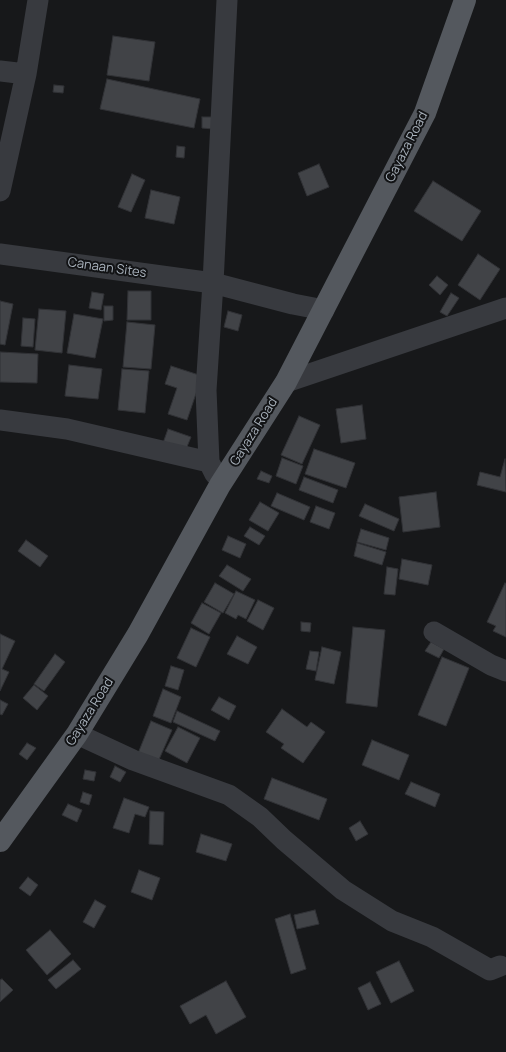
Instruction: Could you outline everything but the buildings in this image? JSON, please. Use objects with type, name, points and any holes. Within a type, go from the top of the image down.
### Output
[{"type":"main road","name":"Gayaza Road","points":[[0,842],[77,734],[138,634],[220,485],[286,382],[425,113],[465,0]]},
{"type":"street","points":[[0,192],[26,74],[38,0]]},
{"type":"street","points":[[220,485],[209,462],[206,390],[213,283],[227,0]]},
{"type":"street","points":[[0,71],[26,74]]},
{"type":"street","name":"Canaan Sites","points":[[0,254],[213,283],[293,304],[324,310]]},
{"type":"street","points":[[286,382],[506,308]]},
{"type":"street","points":[[0,420],[67,429],[209,462]]},
{"type":"street","points":[[434,632],[490,665],[506,671]]},
{"type":"street","points":[[77,734],[133,760],[229,794],[260,817],[284,840],[343,890],[392,921],[432,937],[499,970]]}]
